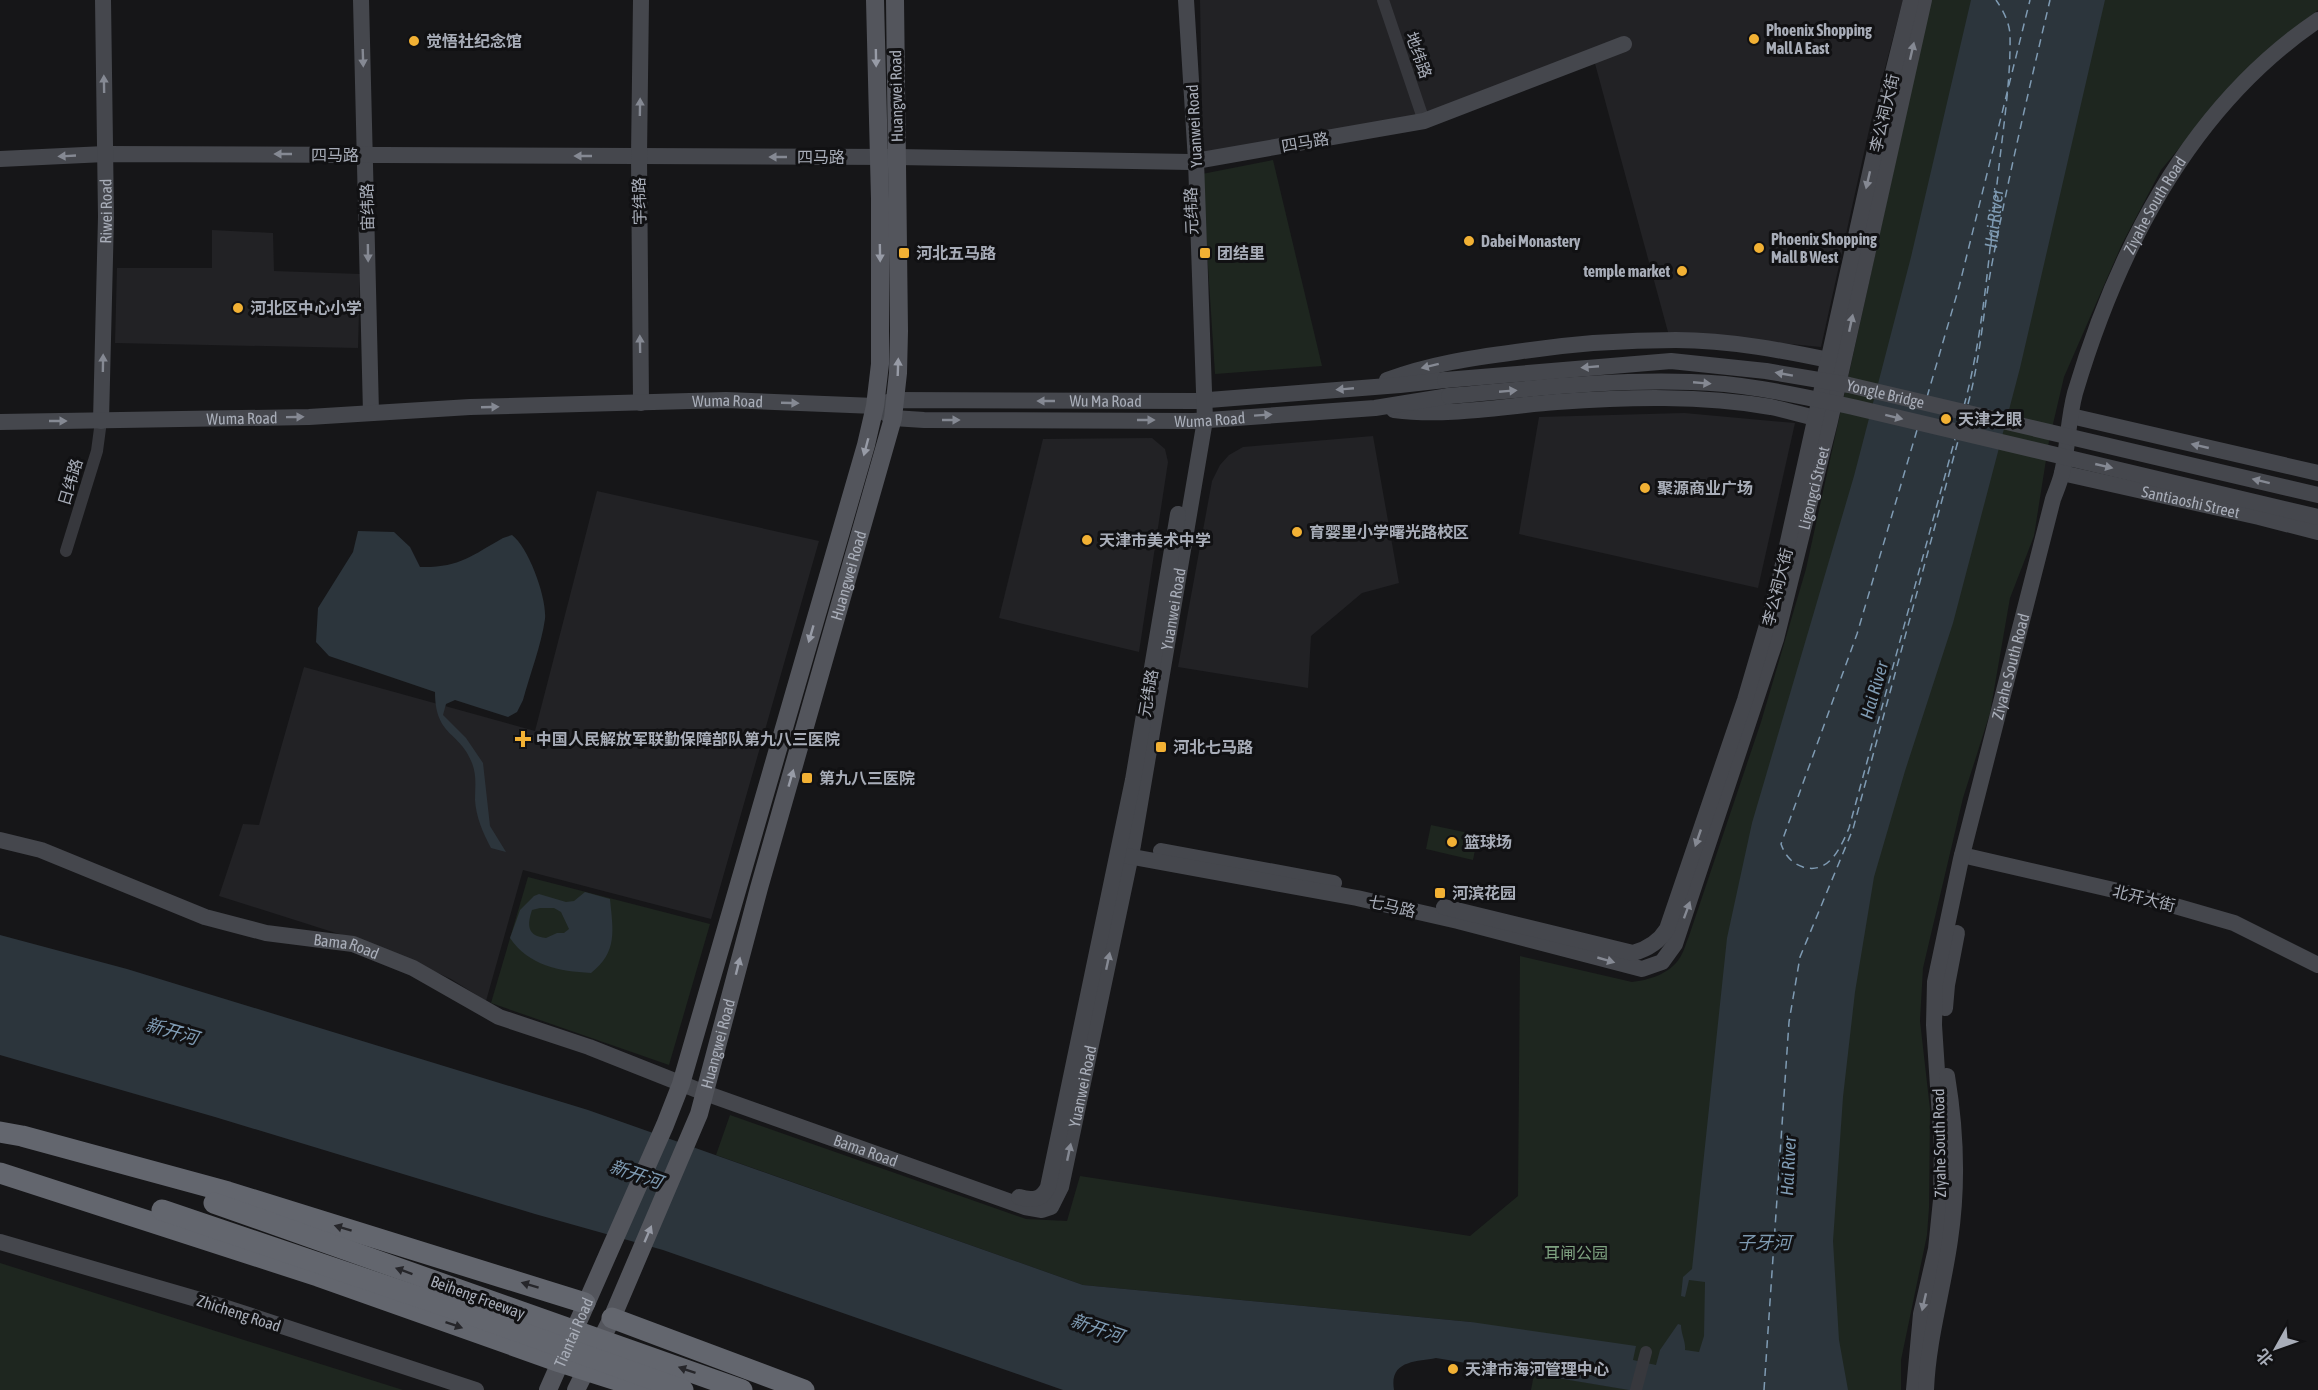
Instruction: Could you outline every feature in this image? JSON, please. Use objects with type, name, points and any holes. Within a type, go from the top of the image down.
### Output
[{"type":"highway","points":[[0,1132],[228,1192],[585,1303]]},
{"type":"highway","name":"Beiheng Freeway","points":[[0,1139],[214,1203],[742,1390]]},
{"type":"highway","name":"Beiheng Freeway","points":[[0,1163],[162,1210],[683,1390]]},
{"type":"highway","points":[[0,1173],[318,1276],[586,1371],[648,1390]]},
{"type":"highway","points":[[612,1318],[798,1388]]},
{"type":"main road","name":"Riwei Road","points":[[101,421],[106,217],[103,0]]},
{"type":"main road","name":"宙纬路","points":[[361,0],[371,413]]},
{"type":"main road","name":"宇纬路","points":[[641,0],[639,156],[641,403]]},
{"type":"main road","name":"Huangwei Road","points":[[599,1275],[681,1084],[867,445],[875,406],[880,352],[875,0]]},
{"type":"main road","name":"Huangwei Road","points":[[625,1287],[690,1136],[706,1089],[759,888],[893,418],[899,331],[895,0]]},
{"type":"main road","points":[[1181,0],[1193,162]]},
{"type":"main road","name":"Yuanwei Road","points":[[1125,850],[1201,400],[1186,0]]},
{"type":"main road","name":"李公祠大街","points":[[1648,948],[1657,942],[1667,929],[1754,673],[1778,591],[1823,420],[1911,0]]},
{"type":"main road","points":[[1372,386],[1429,366],[1549,347],[1677,340],[1747,345],[1835,361],[1924,0]]},
{"type":"main road","name":"Ziyahe South Road","points":[[1914,1390],[1921,1314],[1936,1249],[1941,1200],[1942,1148],[1934,1025],[1935,982],[2050,511],[2065,474],[2075,417],[2074,396],[2094,333],[2118,273],[2145,216],[2178,163],[2218,111],[2263,64],[2318,20]]},
{"type":"main road","name":"Ziyahe South Road","points":[[2075,417],[2128,275],[2164,203],[2206,141],[2255,84],[2318,32]]},
{"type":"main road","name":"四马路","points":[[0,159],[105,154],[897,157],[1193,162],[1424,121],[1624,44]]},
{"type":"main road","name":"Yongle Bridge","points":[[1447,388],[1671,361],[1766,371],[1849,385],[2318,495]]},
{"type":"main road","name":"Yongle Bridge","points":[[1447,388],[1692,382],[1755,389],[1853,407],[2318,517]]},
{"type":"main road","name":"Wu Ma Road","points":[[875,406],[896,400],[1201,400],[1372,386],[1447,388]]},
{"type":"main road","name":"Wuma Road","points":[[893,418],[1199,420],[1375,408],[1447,388]]},
{"type":"main road","points":[[1375,408],[1415,413],[1449,413],[1558,402],[1669,398],[1771,407],[1823,420]]},
{"type":"main road","name":"Wuma Road","points":[[0,422],[309,417],[470,407],[726,400],[875,406]]},
{"type":"main road","points":[[875,406],[893,418]]},
{"type":"main road","points":[[2075,417],[2318,474]]},
{"type":"main road","name":"Ligongci Street","points":[[1662,962],[1675,944],[1764,679],[1789,593],[1823,420]]},
{"type":"main road","name":"Santiaoshi Street","points":[[2065,474],[2318,532]]},
{"type":"main road","name":"Bama Road","points":[[0,840],[41,850],[205,917],[266,933],[353,944],[413,968],[499,1017],[589,1047],[681,1084],[706,1089],[1018,1197],[1045,1203],[1125,850]]},
{"type":"main road","name":"七马路","points":[[1125,850],[1377,892],[1503,920],[1621,951],[1633,952],[1648,948]]},
{"type":"main road","name":"七马路","points":[[1125,850],[1357,898],[1481,927],[1642,969],[1662,962]]},
{"type":"main road","name":"Ziyahe South Road","points":[[1926,1390],[1940,1290],[1950,1240],[1955,1168],[1954,1116],[1946,1067],[1944,1027],[1947,985],[1967,856]]},
{"type":"main road","name":"北开大街","points":[[1967,856],[2144,897],[2234,923],[2318,965]]},
{"type":"main road","name":"Zhicheng Road","points":[[0,1242],[224,1307],[476,1390]]},
{"type":"main road","name":"Tiantai Road","points":[[548,1390],[599,1275]]},
{"type":"main road","name":"Tiantai Road","points":[[576,1390],[625,1287]]},
{"type":"street","name":"地纬路","points":[[1383,0],[1424,121]]},
{"type":"street","name":"日纬路","points":[[66,551],[97,451],[101,421]]},
{"type":"street","points":[[1636,1390],[1645,1356]]},
{"type":"shaded area","points":[[1200,0],[1903,0],[1871,121],[1821,347],[1668,332],[1594,60],[1429,115],[1203,155]]},
{"type":"shaded area","name":"河北区中心小学","points":[[212,230],[273,233],[274,271],[360,274],[358,348],[115,343],[117,268],[212,268]]},
{"type":"shaded area","points":[[1684,413],[1795,423],[1758,588],[1519,534],[1539,417]]},
{"type":"shaded area","name":"育婴里小学曙光路校区","points":[[1373,436],[1399,583],[1362,593],[1311,636],[1308,688],[1178,667],[1212,481],[1220,465],[1229,455],[1243,447]]},
{"type":"shaded area","name":"天津市美术中学","points":[[1152,438],[1165,449],[1168,462],[1139,652],[999,618],[1043,439]]},
{"type":"shaded area","name":"中国人民解放军联勤保障部队第九八三医院","points":[[597,491],[819,541],[711,919],[523,870],[486,1001],[451,979],[383,948],[219,896],[243,824],[259,825],[304,667],[535,731]]},
{"type":"green space","name":"耳闸公园","points":[[1931,0],[2318,0],[2318,10],[2279,41],[2229,88],[2161,170],[2122,244],[2064,377],[2049,441],[2034,536],[2010,598],[1990,713],[1963,798],[1923,968],[1920,1021],[1930,1109],[1929,1208],[1927,1235],[1901,1360],[1901,1390],[1531,1390],[1534,1374],[1626,1389],[1471,1322],[1083,1285],[716,1155],[730,1115],[1026,1219],[1067,1221],[1080,1176],[1470,1236],[1518,1196],[1520,956],[1632,982],[1652,978],[1670,969],[1681,956],[1689,936],[1761,722],[1806,569]]},
{"type":"green space","points":[[1273,160],[1322,366],[1215,374],[1202,174]]},
{"type":"green space","name":"篮球场","points":[[1431,825],[1478,835],[1473,860],[1426,849]]},
{"type":"green space","points":[[528,877],[710,924],[669,1065],[491,1003]]},
{"type":"green space","points":[[0,1263],[403,1390],[0,1390]]},
{"type":"water","name":"子牙河","points":[[1971,0],[2105,0],[2020,368],[1953,623],[1905,771],[1874,877],[1855,992],[1843,1097],[1833,1241],[1839,1340],[1848,1390],[1629,1390],[1436,1358],[1413,1362],[1400,1368],[1394,1380],[1394,1390],[1063,1390],[663,1250],[0,1055],[0,935],[127,969],[588,1110],[1083,1285],[1471,1322],[1636,1346],[1633,1360],[1656,1365],[1660,1350],[1678,1324],[1681,1325],[1685,1350],[1699,1352],[1704,1336],[1705,1282],[1689,1280],[1685,1297],[1681,1296],[1683,1277],[1692,1269],[1727,938],[1752,823],[1854,476],[1911,257]]},
{"type":"water","points":[[358,531],[394,532],[410,547],[420,567],[433,567],[464,560],[512,535],[525,551],[536,574],[543,599],[545,619],[523,700],[517,712],[508,717],[455,700],[446,704],[443,715],[466,738],[483,763],[490,826],[506,852],[491,848],[485,837],[478,819],[474,768],[467,753],[439,718],[435,692],[329,656],[316,642],[318,608],[353,552]]},
{"type":"water","points":[[585,892],[610,899],[612,940],[610,949],[600,965],[591,973],[568,971],[536,961],[526,955],[510,938],[520,910],[534,896],[539,894],[566,902],[574,901]],"holes":[[[554,908],[561,912],[569,929],[564,933],[557,933],[546,938],[535,935],[529,925],[532,910]]]},
{"type":"ferry route","points":[[1964,406],[1981,320],[2008,87],[2010,34],[2005,16],[1996,0]]},
{"type":"ferry route","points":[[1927,397],[1959,287],[2030,0]]},
{"type":"ferry route","points":[[1968,404],[1976,371],[1998,235],[2050,0]]},
{"type":"ferry route","points":[[1917,430],[1857,634],[1781,844],[1789,858],[1803,867],[1820,867],[1833,858],[1849,828],[1955,439]]},
{"type":"ferry route","points":[[1764,1390],[1789,1022],[1800,957],[1853,829],[1958,441]]},
{"type":"place","name":"Phoenix Shopping Mall A East","points":[[1754,39]]},
{"type":"place","name":"觉悟社纪念馆","points":[[414,41]]},
{"type":"place","name":"Dabei Monastery","points":[[1469,241]]},
{"type":"place","name":"Phoenix Shopping Mall B West","points":[[1759,248]]},
{"type":"place","name":"河北五马路","points":[[904,253]]},
{"type":"place","name":"团结里","points":[[1205,253]]},
{"type":"place","name":"temple market","points":[[1682,271]]},
{"type":"place","name":"河北区中心小学","points":[[238,308]]},
{"type":"place","name":"天津之眼","points":[[1946,419]]},
{"type":"place","name":"聚源商业广场","points":[[1645,488]]},
{"type":"place","name":"育婴里小学曙光路校区","points":[[1297,532]]},
{"type":"place","name":"天津市美术中学","points":[[1087,540]]},
{"type":"place","name":"中国人民解放军联勤保障部队第九八三医院","points":[[523,739]]},
{"type":"place","name":"河北七马路","points":[[1161,747]]},
{"type":"place","name":"第九八三医院","points":[[807,778]]},
{"type":"place","name":"篮球场","points":[[1452,842]]},
{"type":"place","name":"河滨花园","points":[[1440,893]]},
{"type":"place","name":"天津市海河管理中心","points":[[1453,1369]]},
{"type":"water label","name":"Hai River","points":[[1991,218]]},
{"type":"water label","name":"Hai River","points":[[1874,690]]},
{"type":"water label","name":"新开河","points":[[172,1031]]},
{"type":"water label","name":"Hai River","points":[[1788,1166]]},
{"type":"water label","name":"新开河","points":[[636,1174]]},
{"type":"water label","name":"新开河","points":[[1097,1328]]}]
